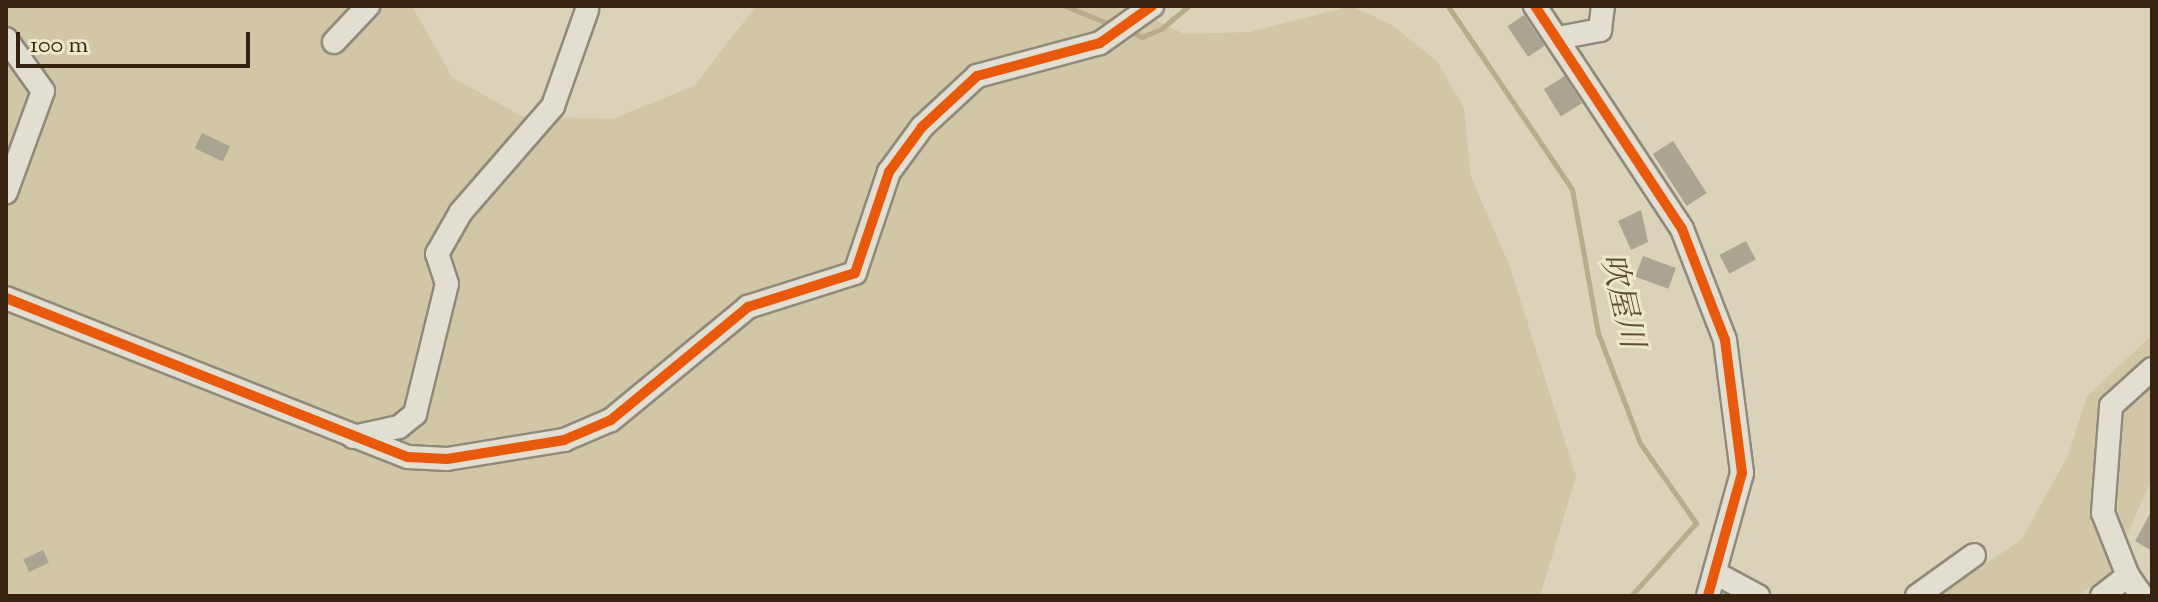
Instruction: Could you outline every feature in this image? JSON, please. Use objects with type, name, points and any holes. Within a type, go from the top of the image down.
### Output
[{"type":"street","points":[[334,42],[368,6]]},
{"type":"street","points":[[6,298],[351,438],[408,457],[447,459],[564,440],[611,420],[748,307],[855,273],[889,172],[922,127],[977,76],[1100,43],[1152,6]]},
{"type":"street","points":[[1535,6],[1682,229],[1725,340],[1742,473],[1708,596]]},
{"type":"street","points":[[1558,38],[1600,30],[1603,6]]},
{"type":"street","points":[[351,438],[399,427],[415,414],[447,284],[437,254],[461,212],[553,106],[587,10]]},
{"type":"street","points":[[6,39],[43,91],[6,192]]},
{"type":"street","points":[[2142,596],[2128,576],[2103,513],[2111,406],[2152,369]]},
{"type":"street","points":[[1917,596],[1974,555]]},
{"type":"street","points":[[1715,573],[1758,596]]},
{"type":"street","points":[[2102,596],[2128,576]]},
{"type":"shaded area","points":[[6,6],[412,6],[452,77],[521,116],[612,119],[694,86],[756,6],[1126,6],[1184,34],[1250,32],[1351,6],[1392,25],[1437,61],[1464,108],[1471,177],[1510,267],[1576,477],[1540,596],[6,596]]},
{"type":"shaded area","points":[[2152,335],[2152,479],[2109,574],[2077,596],[1938,596],[2021,540],[2068,456],[2087,396]]},
{"type":"building","points":[[1524,15],[1545,46],[1528,57],[1507,26]]},
{"type":"building","points":[[1565,76],[1582,103],[1561,116],[1544,89]]},
{"type":"building","points":[[202,133],[230,146],[223,162],[195,148]]},
{"type":"building","points":[[1673,141],[1707,193],[1687,206],[1653,154]]},
{"type":"building","points":[[1641,210],[1648,242],[1631,250],[1618,221]]},
{"type":"building","points":[[1746,241],[1756,260],[1729,274],[1720,255]]},
{"type":"building","points":[[1643,256],[1676,268],[1668,289],[1635,277]]},
{"type":"building","points":[[2152,510],[2152,551],[2135,541]]},
{"type":"building","points":[[43,550],[49,563],[29,572],[23,559]]},
{"type":"waterway","name":"吹屋川","points":[[1065,6],[1115,26]]},
{"type":"waterway","name":"吹屋川","points":[[1128,31],[1142,37],[1161,29],[1188,6]]},
{"type":"waterway","name":"吹屋川","points":[[1448,6],[1572,189],[1598,333],[1640,443],[1696,523],[1631,596]]},
{"type":"cycle path","points":[[6,298],[408,457],[447,459],[564,440],[611,420],[748,307],[855,273],[889,172],[922,127],[977,76],[1100,43],[1152,6]]},
{"type":"cycle path","points":[[1535,6],[1682,229],[1725,340],[1742,473],[1708,596]]}]
